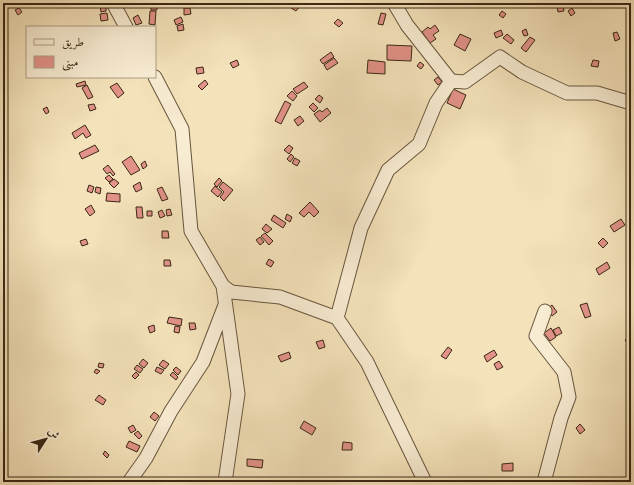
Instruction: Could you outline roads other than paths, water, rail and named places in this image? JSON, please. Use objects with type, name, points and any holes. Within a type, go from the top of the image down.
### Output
[{"type":"street","points":[[113,3],[125,26]]},
{"type":"street","points":[[394,3],[407,24],[451,81],[466,82],[500,56],[522,72],[567,93],[597,93],[631,103]]},
{"type":"street","points":[[156,78],[182,129],[191,231],[223,286],[231,292],[280,297],[337,318],[367,362],[425,482]]},
{"type":"street","points":[[337,318],[361,228],[388,170],[419,144],[436,103],[451,81]]},
{"type":"street","points":[[223,286],[238,394],[225,482]]},
{"type":"street","points":[[129,482],[146,458],[171,411],[203,362],[225,304]]},
{"type":"street","points":[[544,482],[561,418],[569,397],[564,372],[536,336],[545,311]]}]
